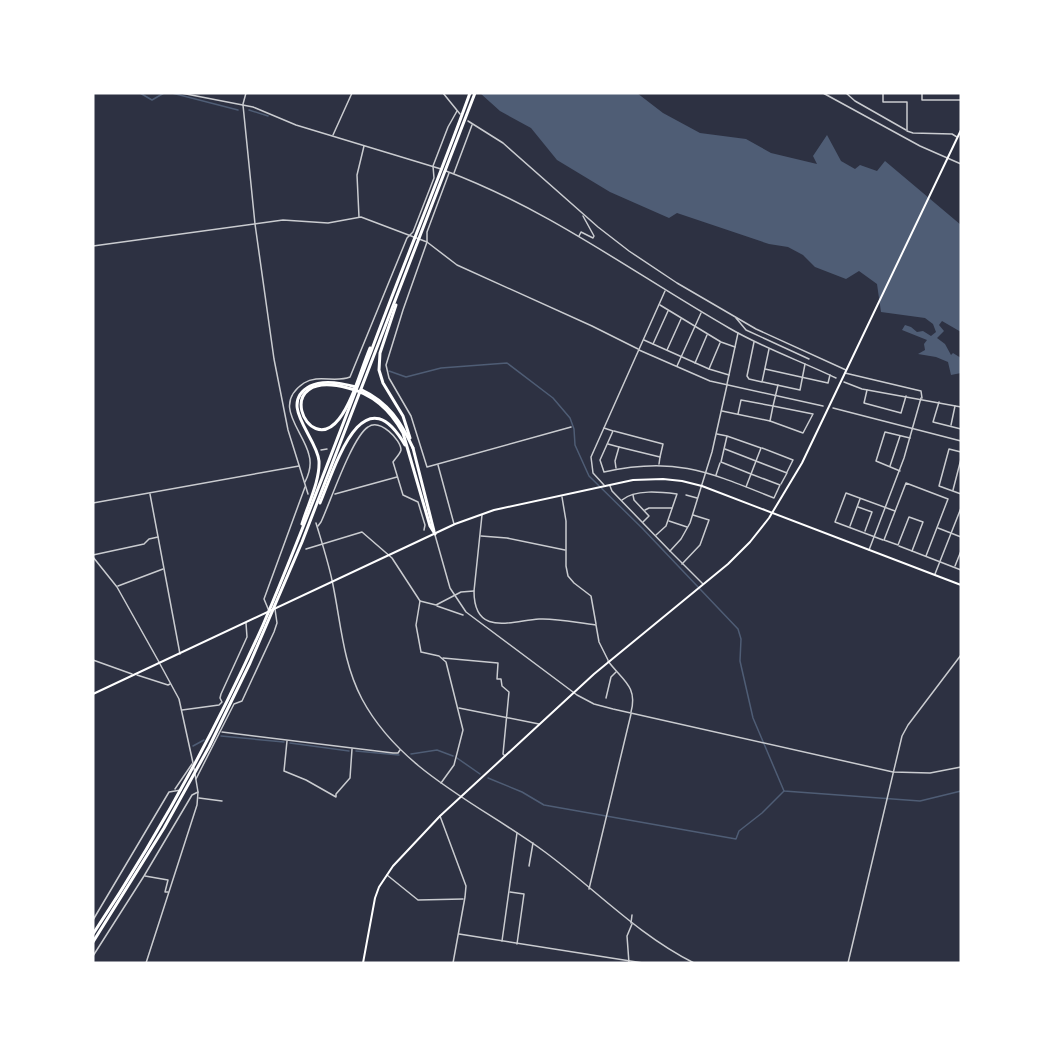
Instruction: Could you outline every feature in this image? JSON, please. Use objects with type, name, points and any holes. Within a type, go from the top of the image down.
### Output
[{"type":"highway","points":[[435,534],[404,417],[383,383],[379,370],[380,353],[417,240],[470,93]]},
{"type":"highway","points":[[445,166],[475,93]]},
{"type":"highway","points":[[93,934],[145,852],[233,702],[281,595],[380,327],[417,240]]},
{"type":"highway","points":[[93,942],[149,854],[262,627],[360,381],[404,278]]},
{"type":"highway","points":[[294,550],[319,466],[315,445],[297,413],[298,401],[306,388],[322,383],[339,383],[370,394],[395,415],[412,448]]},
{"type":"highway","points":[[354,398],[341,417],[329,427],[314,427],[307,423],[302,415],[301,400],[312,388],[330,385],[351,389],[368,396],[388,411],[399,426],[430,526],[435,534]]},
{"type":"highway","points":[[302,542],[342,451],[358,424],[369,418],[377,417],[385,420],[395,430],[407,449]]},
{"type":"main road","points":[[363,963],[375,898],[386,874],[419,837],[608,661],[702,587],[750,542],[773,513],[788,489],[814,437],[960,132]]},
{"type":"main road","points":[[93,694],[455,524],[482,514],[562,495],[656,478],[702,486],[961,585]]},
{"type":"street","points":[[182,93],[243,104],[296,125],[454,174],[509,198],[578,236],[738,333],[836,378]]},
{"type":"street","points":[[246,93],[243,104],[255,224],[268,320],[284,416],[308,494]]},
{"type":"street","points":[[333,135],[352,93]]},
{"type":"street","points":[[443,93],[460,114]]},
{"type":"street","points":[[823,93],[946,159],[961,164]]},
{"type":"street","points":[[846,93],[855,101],[907,131],[952,134],[957,137]]},
{"type":"street","points":[[883,93],[883,102],[907,102],[907,131]]},
{"type":"street","points":[[922,93],[922,100],[961,100]]},
{"type":"street","points":[[269,612],[264,599],[282,555],[310,470],[309,453],[292,423],[290,412],[293,396],[310,380],[347,378],[382,303],[407,238],[412,235],[434,178],[433,166],[448,127],[457,111]]},
{"type":"street","points":[[468,122],[503,143],[582,215],[629,251],[677,283],[756,329],[846,370],[921,391],[914,428],[900,471],[869,550]]},
{"type":"street","points":[[454,174],[472,125]]},
{"type":"street","points":[[359,218],[357,175],[364,146]]},
{"type":"street","points":[[449,172],[427,232],[427,242],[401,309],[388,355],[387,372],[411,416],[427,467],[571,427]]},
{"type":"street","points":[[578,236],[581,232],[593,238],[594,236],[582,215]]},
{"type":"street","points":[[93,246],[283,220],[328,223],[359,218],[427,242],[458,265],[676,367],[727,385],[823,406]]},
{"type":"street","points":[[602,487],[593,472],[590,460],[666,290]]},
{"type":"street","points":[[659,304],[721,342],[735,347]]},
{"type":"street","points":[[653,344],[669,310]]},
{"type":"street","points":[[676,367],[701,312]]},
{"type":"street","points":[[734,315],[746,330],[809,359]]},
{"type":"street","points":[[667,351],[681,318]]},
{"type":"street","points":[[670,550],[681,539],[688,527],[702,486],[722,411],[738,333]]},
{"type":"street","points":[[695,363],[708,334]]},
{"type":"street","points":[[643,340],[709,369],[729,375]]},
{"type":"street","points":[[754,341],[747,376],[749,379],[800,390],[805,363]]},
{"type":"street","points":[[709,369],[721,342]]},
{"type":"street","points":[[762,382],[769,348]]},
{"type":"street","points":[[356,361],[360,362]]},
{"type":"street","points":[[765,369],[828,383],[830,375]]},
{"type":"street","points":[[382,370],[387,372]]},
{"type":"street","points":[[844,382],[867,390],[961,407]]},
{"type":"street","points":[[770,421],[778,385]]},
{"type":"street","points":[[867,390],[864,403],[901,413],[906,396]]},
{"type":"street","points":[[722,411],[770,421],[803,433],[813,414],[741,400],[738,414]]},
{"type":"street","points":[[939,402],[933,422],[961,429]]},
{"type":"street","points":[[950,426],[955,405]]},
{"type":"street","points":[[833,408],[961,441]]},
{"type":"street","points":[[424,530],[425,525],[419,504],[404,497],[393,462],[401,450],[390,432],[384,427],[371,425],[364,430],[358,441],[321,522],[317,525],[333,582],[343,646],[357,687],[372,715],[400,750],[441,783],[533,843],[631,923],[683,959],[694,963]]},
{"type":"street","points":[[603,428],[663,444],[659,464]]},
{"type":"street","points":[[613,431],[601,456],[600,464],[604,472],[659,464],[683,467],[716,475],[774,498],[793,460],[716,434]]},
{"type":"street","points":[[900,471],[876,461],[885,432],[910,438]]},
{"type":"street","points":[[716,475],[727,436]]},
{"type":"street","points":[[889,466],[900,436]]},
{"type":"street","points":[[353,442],[358,441]]},
{"type":"street","points":[[607,443],[660,457]]},
{"type":"street","points":[[616,469],[615,461],[619,447]]},
{"type":"street","points":[[746,487],[761,448]]},
{"type":"street","points":[[321,450],[327,449]]},
{"type":"street","points":[[724,449],[787,473]]},
{"type":"street","points":[[961,452],[949,449],[939,486],[961,494]]},
{"type":"street","points":[[309,453],[313,452]]},
{"type":"street","points":[[592,454],[601,456]]},
{"type":"street","points":[[953,491],[961,459]]},
{"type":"street","points":[[721,462],[780,485]]},
{"type":"street","points":[[437,464],[455,524]]},
{"type":"street","points":[[93,503],[300,466]]},
{"type":"street","points":[[334,494],[398,477]]},
{"type":"street","points":[[884,540],[906,483],[948,499],[926,556]]},
{"type":"street","points":[[610,485],[621,500],[702,587]]},
{"type":"street","points":[[621,500],[626,496],[653,492],[677,494],[666,526],[655,536]]},
{"type":"street","points":[[150,493],[180,654]]},
{"type":"street","points":[[895,512],[846,493],[835,522],[961,570]]},
{"type":"street","points":[[562,495],[566,521],[568,576],[591,596],[599,642],[608,661],[633,693],[631,713],[589,889]]},
{"type":"street","points":[[633,495],[634,500],[649,516],[643,522]]},
{"type":"street","points":[[686,495],[698,498]]},
{"type":"street","points":[[850,527],[861,499]]},
{"type":"street","points":[[858,507],[872,512],[864,532]]},
{"type":"street","points":[[645,511],[649,508],[672,508]]},
{"type":"street","points":[[935,575],[961,508]]},
{"type":"street","points":[[482,514],[474,591],[475,603],[480,614],[489,622],[496,624],[540,619],[596,625]]},
{"type":"street","points":[[682,564],[700,545],[710,520],[692,515]]},
{"type":"street","points":[[898,545],[909,517],[923,522],[912,551]]},
{"type":"street","points":[[668,520],[688,527]]},
{"type":"street","points":[[937,527],[961,537]]},
{"type":"street","points":[[306,549],[362,532],[389,556],[420,601],[416,625],[421,652],[442,658],[498,663],[497,679],[501,679],[502,686],[509,692],[503,754],[505,756]]},
{"type":"street","points":[[435,534],[454,596],[472,617],[577,695],[594,704],[893,772],[930,773],[961,767]]},
{"type":"street","points":[[480,536],[507,538],[566,550]]},
{"type":"street","points":[[146,963],[198,792],[178,697],[117,587],[93,556],[144,544],[158,537]]},
{"type":"street","points":[[955,567],[961,550]]},
{"type":"street","points":[[282,555],[286,554]]},
{"type":"street","points":[[117,587],[164,569]]},
{"type":"street","points":[[436,605],[464,591],[474,591]]},
{"type":"street","points":[[420,601],[463,615]]},
{"type":"street","points":[[181,711],[219,705],[224,701],[242,701],[274,632],[277,623],[275,609]]},
{"type":"street","points":[[224,701],[221,694],[247,637],[246,623]]},
{"type":"street","points":[[848,963],[902,736],[961,655]]},
{"type":"street","points":[[441,783],[454,765],[464,729],[446,662],[442,658]]},
{"type":"street","points":[[93,660],[135,676],[168,686],[170,684]]},
{"type":"street","points":[[606,698],[611,677],[616,672]]},
{"type":"street","points":[[196,780],[221,732],[233,702]]},
{"type":"street","points":[[458,708],[537,722],[540,725]]},
{"type":"street","points":[[221,732],[393,753],[398,753],[400,750]]},
{"type":"street","points":[[287,740],[284,771],[336,797],[350,778],[352,748]]},
{"type":"street","points":[[179,792],[188,768],[193,764]]},
{"type":"street","points":[[93,920],[137,851],[169,792],[189,791],[192,795]]},
{"type":"street","points":[[93,956],[192,795],[198,792]]},
{"type":"street","points":[[198,798],[222,801]]},
{"type":"street","points":[[440,816],[466,886],[453,963]]},
{"type":"street","points":[[501,942],[517,833]]},
{"type":"street","points":[[529,866],[533,843]]},
{"type":"street","points":[[386,874],[418,900],[465,900]]},
{"type":"street","points":[[144,876],[168,880],[165,892],[169,892]]},
{"type":"street","points":[[509,892],[524,894],[517,944]]},
{"type":"street","points":[[116,913],[120,915]]},
{"type":"street","points":[[629,963],[627,936],[632,915]]},
{"type":"street","points":[[459,934],[643,963]]},
{"type":"water","points":[[480,93],[637,93],[663,113],[700,133],[746,139],[771,153],[817,164],[813,156],[827,135],[841,161],[855,169],[860,165],[877,171],[885,161],[961,225],[961,332],[942,321],[939,325],[944,331],[937,338],[945,344],[951,355],[953,353],[961,358],[961,373],[951,375],[948,362],[918,354],[925,350],[924,344],[927,340],[902,330],[905,325],[931,336],[936,332],[933,324],[925,318],[881,312],[877,284],[859,271],[846,279],[815,267],[803,255],[788,247],[769,244],[677,213],[669,218],[610,192],[557,160],[531,128],[500,111]]},
{"type":"waterway","points":[[140,93],[152,100],[164,93]]},
{"type":"waterway","points":[[172,93],[238,110]]},
{"type":"waterway","points":[[249,110],[268,116]]},
{"type":"waterway","points":[[389,371],[406,377],[441,368],[507,363],[553,398],[570,418],[574,429],[575,445],[589,476],[738,629],[741,639],[740,661],[753,718],[784,791],[920,801],[961,791]]},
{"type":"waterway","points":[[221,736],[284,742]]},
{"type":"waterway","points":[[193,746],[204,740]]},
{"type":"waterway","points":[[290,743],[349,751]]},
{"type":"waterway","points":[[411,754],[437,750],[453,756]]},
{"type":"waterway","points":[[356,751],[399,755]]},
{"type":"waterway","points":[[457,758],[480,774]]},
{"type":"waterway","points":[[488,778],[522,792],[544,805],[736,839],[739,831],[762,813],[784,791]]}]
